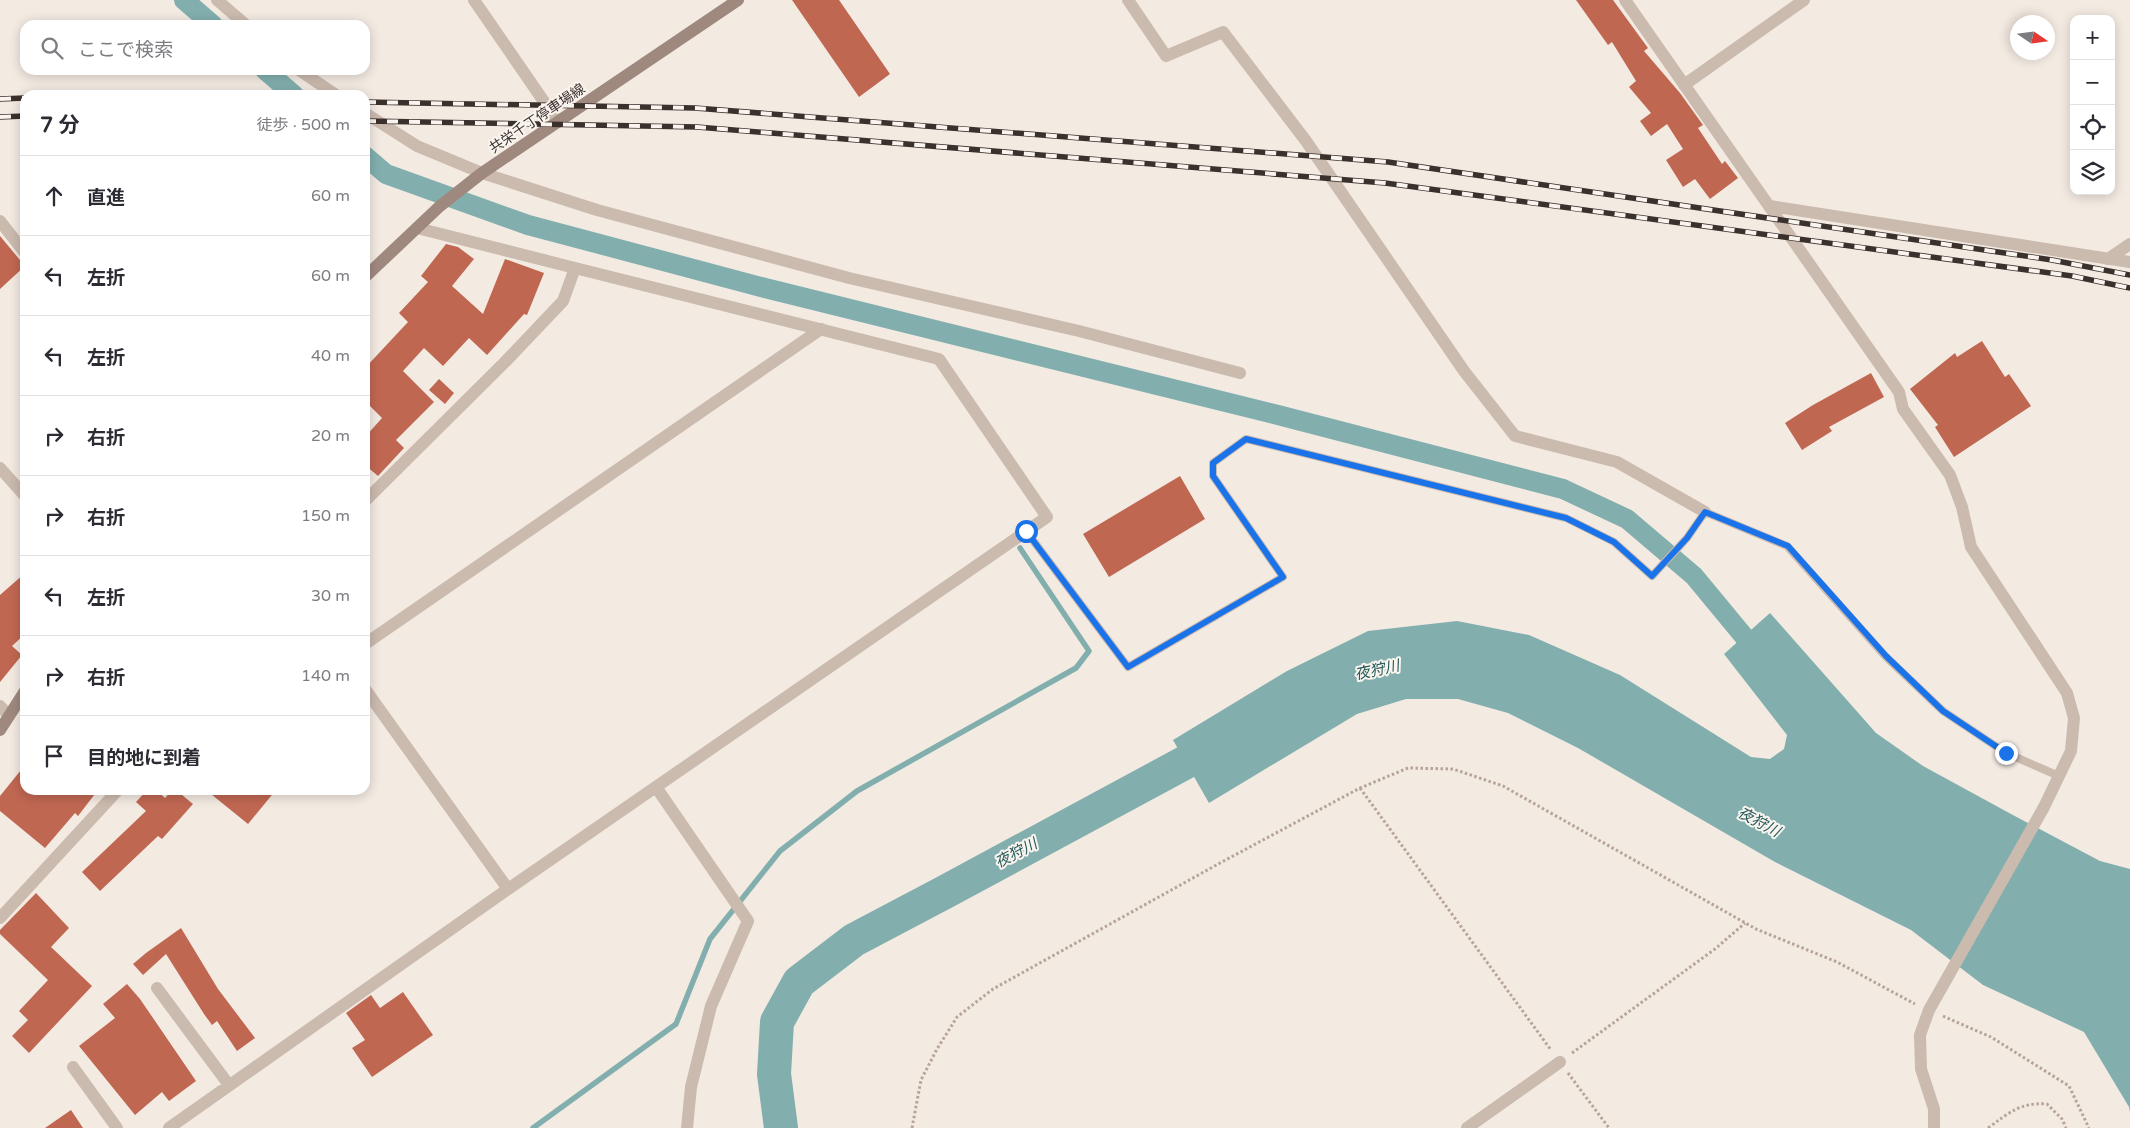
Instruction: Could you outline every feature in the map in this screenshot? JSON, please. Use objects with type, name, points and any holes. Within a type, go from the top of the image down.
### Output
[{"type":"main road","name":"共栄千丁停車場線","points":[[370,272],[440,206],[482,174],[738,0]]},
{"type":"main road","points":[[0,730],[20,699]]},
{"type":"street","points":[[217,0],[240,20]]},
{"type":"street","points":[[474,0],[558,122]]},
{"type":"street","points":[[1128,0],[1166,56],[1223,32],[1306,141],[1464,371],[1515,436],[1617,462],[1705,512]]},
{"type":"street","points":[[1625,0],[1899,392],[1903,409],[1950,474],[1962,507],[1971,547],[2066,693],[2074,718],[2071,751],[2044,807],[1928,1010],[1920,1035],[1921,1069],[1934,1109],[1934,1128]]},
{"type":"street","points":[[1684,85],[1804,0]]},
{"type":"street","points":[[306,75],[329,90]]},
{"type":"street","points":[[370,116],[417,146],[482,174],[597,210],[849,278],[1079,331],[1240,373]]},
{"type":"street","points":[[1770,206],[2130,262]]},
{"type":"street","points":[[0,221],[20,247]]},
{"type":"street","points":[[168,1128],[1046,517],[940,359],[417,228]]},
{"type":"street","points":[[2108,259],[2130,244]]},
{"type":"street","points":[[370,496],[563,302],[575,268]]},
{"type":"street","points":[[370,641],[821,330]]},
{"type":"street","points":[[2,473],[20,491]]},
{"type":"street","points":[[370,696],[508,890]]},
{"type":"street","points":[[0,706],[9,716]]},
{"type":"street","points":[[656,787],[748,922],[711,1006],[691,1087],[687,1128]]},
{"type":"street","points":[[0,918],[113,795]]},
{"type":"street","points":[[157,988],[229,1085]]},
{"type":"street","points":[[1467,1128],[1560,1062]]},
{"type":"street","points":[[73,1067],[118,1128]]},
{"type":"lane","points":[[1026,531],[1128,667],[1283,577],[1213,476],[1213,463],[1246,439],[1566,518],[1614,542],[1652,576],[1687,538],[1705,512],[1788,546],[1886,656],[1943,711],[2006,753],[2059,776]]},
{"type":"path","points":[[912,1128],[921,1080],[937,1049],[957,1017],[993,989],[1360,788],[1408,768],[1452,769],[1503,786],[1745,923],[1838,962],[1910,1003],[1991,1037],[2070,1086],[2089,1128]]},
{"type":"path","points":[[1360,788],[1610,1128]]},
{"type":"path","points":[[1560,1062],[1716,949],[1745,923]]},
{"type":"path","points":[[1988,1128],[2016,1108],[2032,1103],[2047,1104],[2062,1119],[2066,1128]]},
{"type":"water","points":[[1770,613],[1876,733],[1923,766],[2011,814],[2100,861],[2130,869],[2130,1112],[2129,1107],[2084,1032],[1983,985],[1911,930],[1775,862],[1578,748],[1508,713],[1458,699],[1406,699],[1357,714],[1209,803],[1173,740],[1287,671],[1368,631],[1457,621],[1529,635],[1620,675],[1751,757],[1770,759],[1784,749],[1787,735],[1724,654]]},
{"type":"building","points":[[792,0],[839,0],[890,74],[859,97]]},
{"type":"building","points":[[1576,0],[1613,0],[1648,48],[1644,51],[1680,93],[1703,125],[1698,128],[1722,164],[1725,161],[1738,178],[1710,199],[1695,179],[1683,187],[1666,160],[1683,149],[1667,124],[1651,136],[1640,121],[1651,113],[1629,87],[1636,81],[1612,42],[1608,45]]},
{"type":"building","points":[[0,236],[20,260],[20,271],[0,289]]},
{"type":"building","points":[[446,244],[458,247],[474,259],[452,286],[483,314],[505,259],[544,273],[527,315],[524,314],[487,355],[469,338],[443,366],[424,348],[403,371],[434,402],[396,440],[404,448],[378,476],[370,469],[370,431],[382,418],[370,406],[370,363],[408,322],[399,313],[428,282],[421,276]]},
{"type":"building","points":[[1982,341],[2005,377],[2009,374],[2031,406],[1954,457],[1935,427],[1938,425],[1910,389],[1955,353],[1957,357]]},
{"type":"building","points":[[1871,373],[1884,397],[1829,427],[1832,431],[1802,450],[1785,423]]},
{"type":"building","points":[[439,379],[454,393],[445,404],[429,390]]},
{"type":"building","points":[[1180,476],[1205,519],[1109,577],[1083,534]]},
{"type":"building","points":[[20,577],[20,639],[12,646],[20,653],[20,657],[0,682],[0,595]]},
{"type":"building","points":[[20,771],[20,795],[94,795],[78,816],[75,813],[45,848],[0,811],[0,796]]},
{"type":"building","points":[[142,795],[162,795],[165,798],[168,795],[182,795],[193,804],[162,839],[158,836],[100,891],[82,872],[146,811],[136,802]]},
{"type":"building","points":[[212,795],[272,795],[248,824]]},
{"type":"building","points":[[36,893],[69,928],[51,947],[92,986],[29,1053],[12,1036],[28,1020],[19,1011],[48,980],[0,934],[0,930]]},
{"type":"building","points":[[181,928],[218,989],[255,1038],[237,1051],[217,1021],[212,1025],[166,954],[143,975],[133,964]]},
{"type":"building","points":[[127,984],[140,999],[196,1081],[169,1101],[162,1092],[135,1115],[79,1046],[115,1018],[103,1004]]},
{"type":"building","points":[[403,992],[433,1035],[372,1077],[352,1048],[365,1040],[346,1013],[371,995],[380,1008]]},
{"type":"building","points":[[71,1110],[83,1128],[45,1128]]},
{"type":"waterway","points":[[184,0],[207,20]]},
{"type":"waterway","points":[[271,75],[288,90]]},
{"type":"waterway","points":[[370,160],[386,174],[528,225],[765,288],[1278,415],[1563,489],[1627,519],[1694,576],[1761,657]]},
{"type":"waterway","points":[[533,1128],[676,1024],[710,939],[780,851],[857,791],[1076,668],[1089,651],[1020,548]]},
{"type":"waterway","name":"夜狩川","points":[[781,1128],[774,1074],[777,1022],[799,982],[854,940],[1225,741]]},
{"type":"railway","points":[[0,99],[20,98]]},
{"type":"railway","points":[[370,102],[695,108],[1388,162],[2052,260],[2130,275]]},
{"type":"railway","points":[[0,117],[20,116]]},
{"type":"railway","points":[[370,121],[697,127],[1385,183],[2072,276],[2130,288]]},
{"type":"route","points":[[1026,531],[1128,667],[1283,577],[1213,476],[1213,463],[1246,439],[1566,518],[1614,542],[1652,576],[1687,538],[1705,512],[1788,546],[1886,656],[1943,711],[2006,753]]}]
